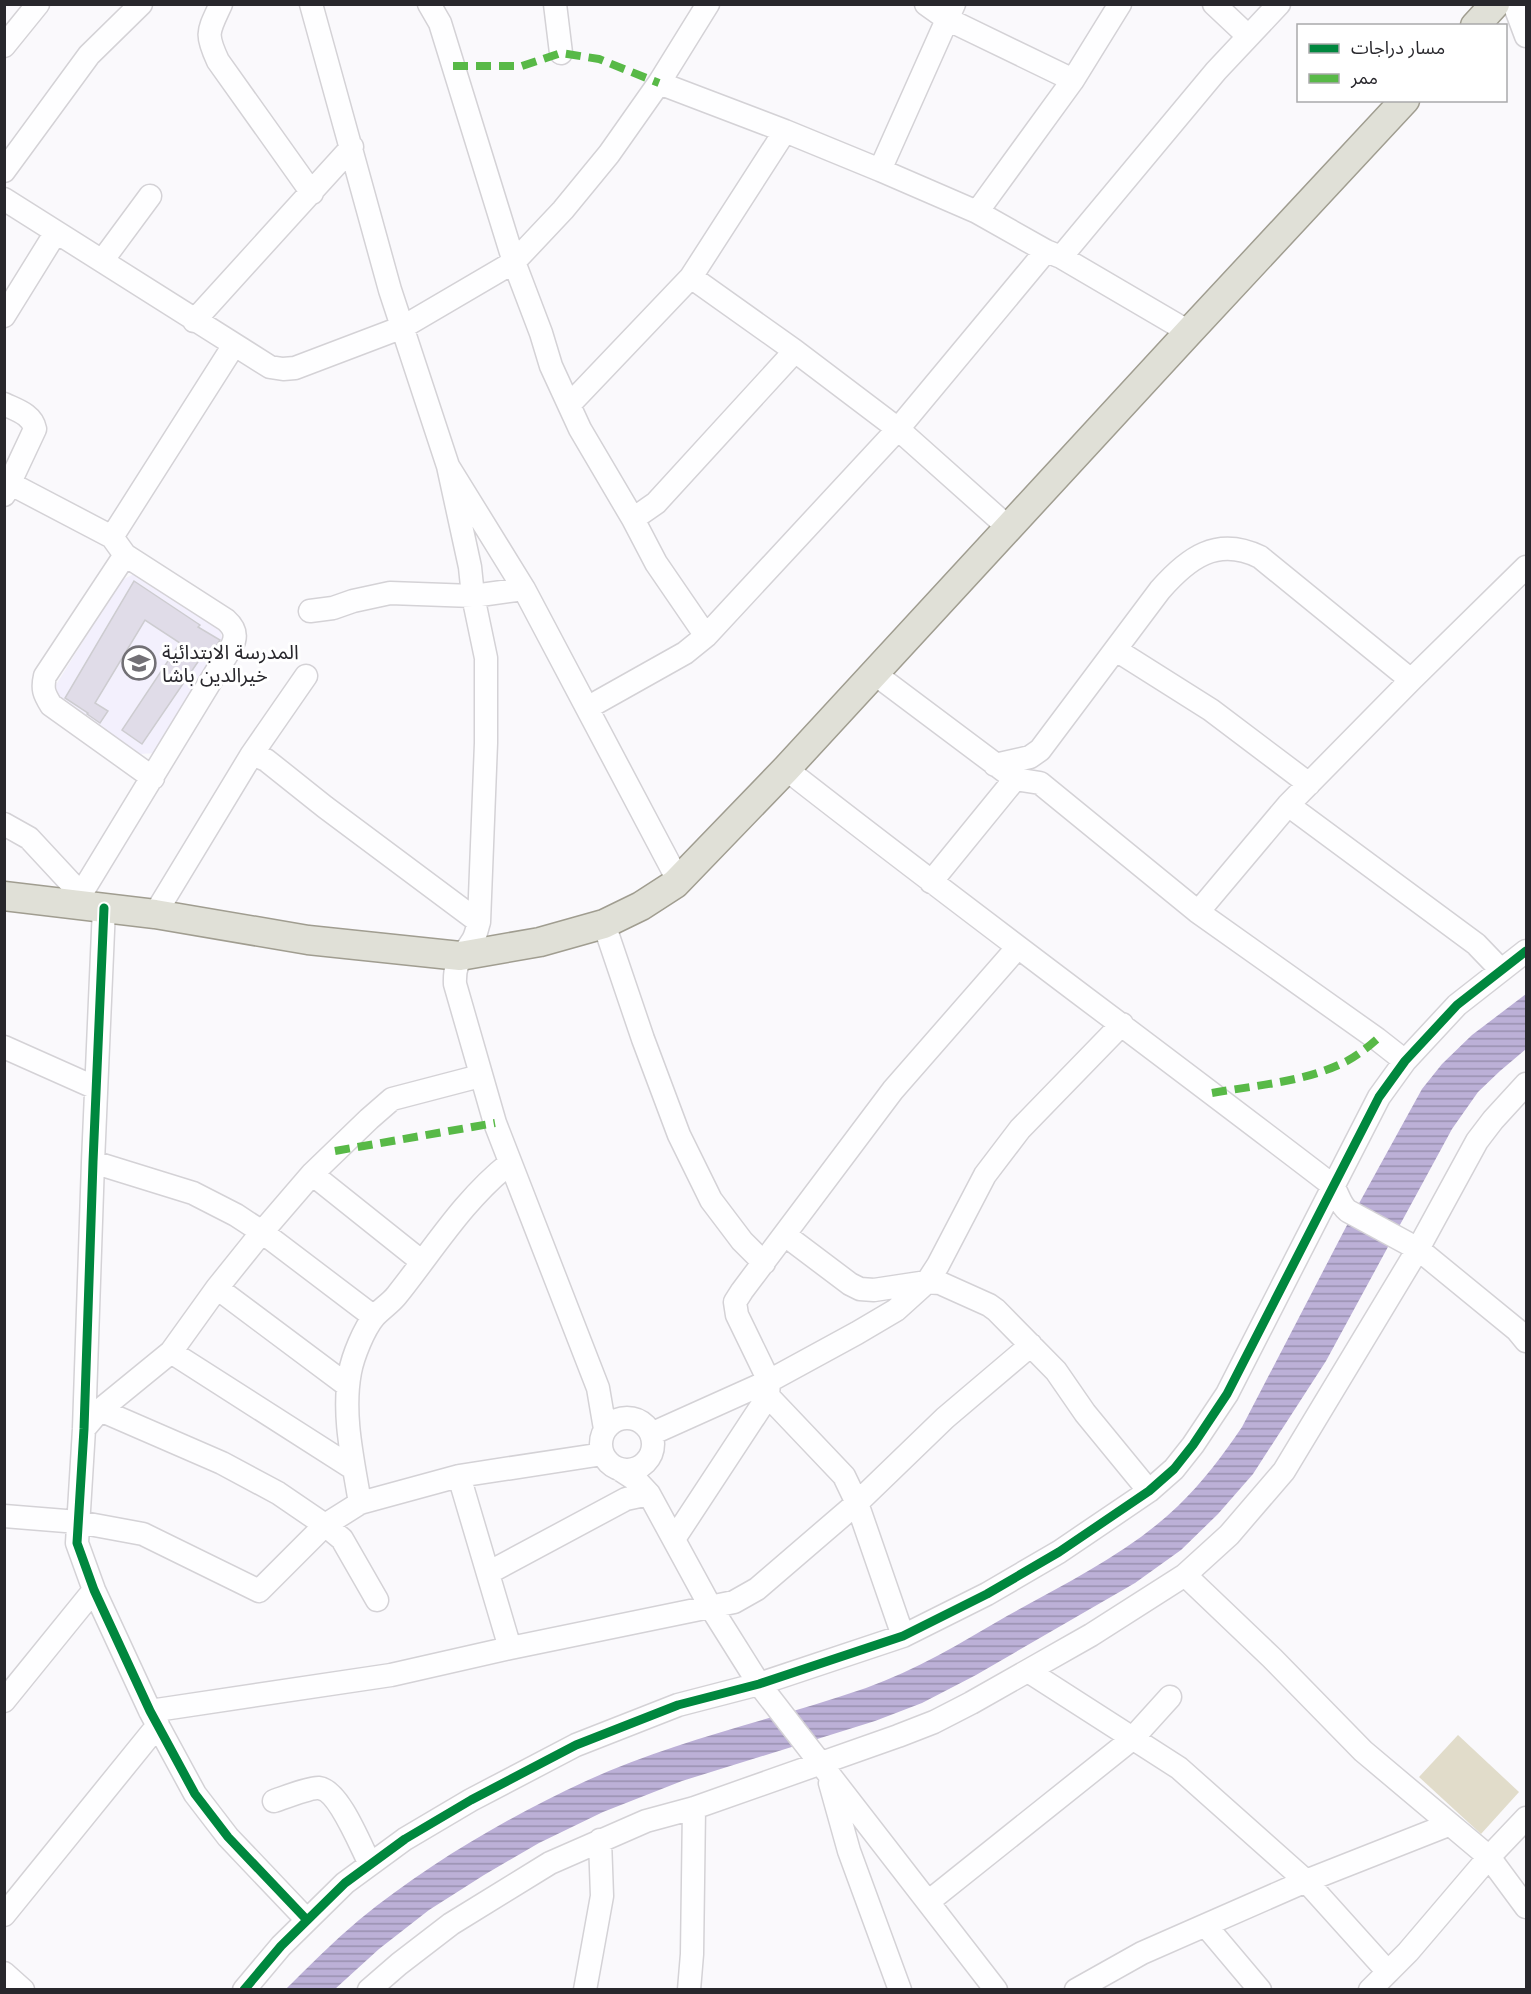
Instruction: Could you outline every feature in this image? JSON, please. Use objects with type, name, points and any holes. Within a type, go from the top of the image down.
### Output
[{"type":"main road","points":[[1477,24],[1495,4]]},
{"type":"main road","points":[[4,896],[88,902],[308,940],[460,956],[540,942],[604,924],[641,906],[678,880],[786,770],[1403,102]]},
{"type":"street","points":[[4,46],[38,4]]},
{"type":"street","points":[[4,171],[89,55],[141,4]]},
{"type":"street","points":[[221,4],[211,23],[209,42],[218,61],[312,193]]},
{"type":"street","points":[[312,4],[390,290],[448,466],[470,567],[486,658],[486,743],[479,921],[474,938],[460,956],[454,970],[455,984],[480,1076],[510,1163],[598,1388],[605,1429],[601,1446],[611,1462],[636,1480],[649,1494],[710,1606],[759,1684],[996,1989]]},
{"type":"street","points":[[429,4],[440,23],[514,262],[551,366],[580,429],[656,563],[706,636]]},
{"type":"street","points":[[555,4],[561,53]]},
{"type":"street","points":[[4,199],[270,367],[295,369],[403,327],[514,262],[563,210],[602,162],[659,83],[708,4]]},
{"type":"street","points":[[926,4],[951,12],[1072,80]]},
{"type":"street","points":[[977,212],[1072,80],[1120,4]]},
{"type":"street","points":[[1214,4],[1248,36]]},
{"type":"street","points":[[587,708],[685,653],[706,636],[898,429],[1208,80],[1279,4]]},
{"type":"street","points":[[1514,4],[1527,36]]},
{"type":"street","points":[[880,170],[951,12]]},
{"type":"street","points":[[659,83],[785,131],[977,212],[1189,332]]},
{"type":"street","points":[[569,405],[692,277],[785,131]]},
{"type":"street","points":[[194,321],[352,147]]},
{"type":"street","points":[[102,261],[150,196]]},
{"type":"street","points":[[4,316],[56,232]]},
{"type":"street","points":[[692,277],[898,429],[1009,528]]},
{"type":"street","points":[[112,537],[234,345]]},
{"type":"street","points":[[633,519],[656,503],[795,351]]},
{"type":"street","points":[[4,404],[29,417],[35,429],[8,490],[112,537],[125,555],[226,620],[234,629],[232,646],[153,778],[88,902],[96,1088],[84,1429],[77,1543],[94,1590],[154,1718],[195,1794],[228,1837],[306,1919]]},
{"type":"street","points":[[448,466],[524,589],[678,880]]},
{"type":"street","points":[[995,765],[1030,757],[1040,750],[1175,572],[1217,548],[1236,548],[1260,557],[1411,680]]},
{"type":"street","points":[[125,555],[45,676],[42,686],[51,705],[153,778]]},
{"type":"street","points":[[1198,912],[1288,805],[1527,567]]},
{"type":"street","points":[[310,611],[333,608],[352,601],[390,593],[474,596],[524,589]]},
{"type":"street","points":[[1116,650],[1211,710],[1309,784]]},
{"type":"street","points":[[875,674],[1015,779],[1040,783],[1198,912],[1405,1061]]},
{"type":"street","points":[[155,914],[252,754],[306,676]]},
{"type":"street","points":[[252,754],[266,760],[325,807],[479,921]]},
{"type":"street","points":[[786,770],[930,882],[1122,1024],[1332,1185],[1337,1191],[1341,1205],[1348,1211],[1418,1249],[1517,1330],[1527,1341]]},
{"type":"street","points":[[930,882],[1015,779]]},
{"type":"street","points":[[1288,805],[1476,944],[1501,970]]},
{"type":"street","points":[[4,824],[30,838],[88,902]]},
{"type":"street","points":[[604,924],[679,1135],[711,1200],[742,1241],[764,1263]]},
{"type":"street","points":[[903,1636],[857,1503],[844,1476],[769,1388],[737,1315],[735,1302],[893,1090],[1018,947]]},
{"type":"street","points":[[244,1989],[306,1919],[345,1883],[405,1839],[462,1806],[576,1745],[678,1705],[759,1684],[903,1636],[987,1594],[1059,1552],[1149,1491],[1174,1469],[1187,1453],[1227,1394],[1379,1097],[1405,1061],[1457,1005],[1527,951]]},
{"type":"street","points":[[650,1444],[769,1388],[896,1310],[927,1282],[985,1175],[1001,1153],[1020,1129],[1122,1024]]},
{"type":"street","points":[[4,1047],[96,1088]]},
{"type":"street","points":[[84,1429],[100,1410],[171,1352],[217,1288],[312,1174],[392,1099],[480,1076]]},
{"type":"street","points":[[369,1989],[451,1924],[550,1863],[646,1821],[694,1808],[818,1760],[898,1736],[934,1722],[1091,1635],[1185,1575],[1229,1535],[1284,1471],[1418,1249],[1478,1141],[1507,1103],[1527,1084]]},
{"type":"street","points":[[93,1162],[193,1193],[236,1215],[374,1317]]},
{"type":"street","points":[[360,1503],[347,1417],[348,1386],[357,1349],[374,1317],[396,1296],[421,1261],[483,1186],[510,1163]]},
{"type":"street","points":[[312,1174],[421,1261]]},
{"type":"street","points":[[785,1235],[860,1289],[874,1290],[927,1282],[940,1283],[989,1305],[1056,1371],[1085,1413],[1149,1491]]},
{"type":"street","points":[[217,1288],[348,1386]]},
{"type":"street","points":[[4,1915],[154,1718],[392,1675],[734,1602],[757,1589],[857,1503],[945,1418],[1031,1345]]},
{"type":"street","points":[[171,1352],[354,1469]]},
{"type":"street","points":[[598,1388],[628,1418],[642,1423],[650,1444],[649,1494]]},
{"type":"street","points":[[674,1539],[769,1388]]},
{"type":"street","points":[[100,1410],[222,1463],[278,1493],[326,1525],[342,1539],[377,1600]]},
{"type":"street","points":[[605,1429],[620,1419],[628,1418]]},
{"type":"street","points":[[4,1516],[78,1522],[143,1534],[259,1591],[326,1525],[360,1503],[459,1476],[611,1462],[634,1469],[646,1461],[650,1444]]},
{"type":"street","points":[[459,1476],[510,1648]]},
{"type":"street","points":[[488,1573],[626,1500],[649,1494]]},
{"type":"street","points":[[1185,1575],[1272,1658],[1363,1751],[1488,1857],[1527,1907]]},
{"type":"street","points":[[4,1701],[94,1590]]},
{"type":"street","points":[[1028,1671],[1179,1768],[1306,1881],[1388,1972]]},
{"type":"street","points":[[928,1902],[1132,1739],[1170,1697]]},
{"type":"street","points":[[818,1760],[900,1989]]},
{"type":"street","points":[[273,1801],[318,1787],[328,1791],[338,1802],[370,1864]]},
{"type":"street","points":[[689,1989],[692,1954],[694,1808]]},
{"type":"street","points":[[1370,1989],[1408,1952],[1488,1857],[1527,1818]]},
{"type":"street","points":[[1076,1989],[1142,1953],[1306,1881],[1448,1825]]},
{"type":"street","points":[[585,1989],[602,1896],[600,1840]]},
{"type":"street","points":[[1206,1926],[1260,1989]]},
{"type":"street","points":[[4,1973],[23,1989]]},
{"type":"shaded area","name":"المدرسة الابتدائية خيرالدين باشا","points":[[134,574],[219,626],[223,642],[155,753],[141,754],[58,700],[56,685],[120,581]]},
{"type":"shaded area","points":[[1526,994],[1526,1049],[1478,1092],[1452,1129],[1326,1361],[1253,1474],[1218,1514],[1181,1550],[1135,1583],[976,1675],[922,1703],[875,1721],[682,1781],[603,1812],[539,1843],[429,1910],[379,1949],[335,1989],[285,1990],[340,1937],[385,1899],[468,1843],[526,1810],[586,1781],[654,1754],[831,1700],[903,1673],[1096,1566],[1159,1523],[1204,1478],[1242,1427],[1346,1227],[1422,1089],[1442,1064],[1472,1035]]},
{"type":"shaded area","points":[[1458,1735],[1519,1792],[1481,1834],[1419,1777]]},
{"type":"building","points":[[134,581],[220,640],[212,653],[206,650],[142,744],[122,730],[180,643],[145,620],[95,703],[108,711],[100,723],[65,698]]},
{"type":"marked path","points":[[453,66],[522,66],[561,53],[599,59],[659,83]]},
{"type":"marked path","points":[[1212,1093],[1315,1074],[1347,1061],[1377,1039]]},
{"type":"marked path","points":[[335,1151],[495,1123]]},
{"type":"cycle path","points":[[104,908],[84,1429],[77,1543],[94,1590],[150,1711],[195,1794],[228,1837],[306,1919]]},
{"type":"cycle path","points":[[244,1990],[281,1946],[345,1883],[405,1839],[471,1800],[576,1745],[678,1705],[759,1684],[903,1636],[987,1594],[1059,1552],[1149,1491],[1174,1469],[1227,1394],[1379,1097],[1405,1061],[1457,1005],[1526,951]]},
{"type":"place","name":"المدرسة الابتدائية خيرالدين باشا","points":[[139,663]]}]
